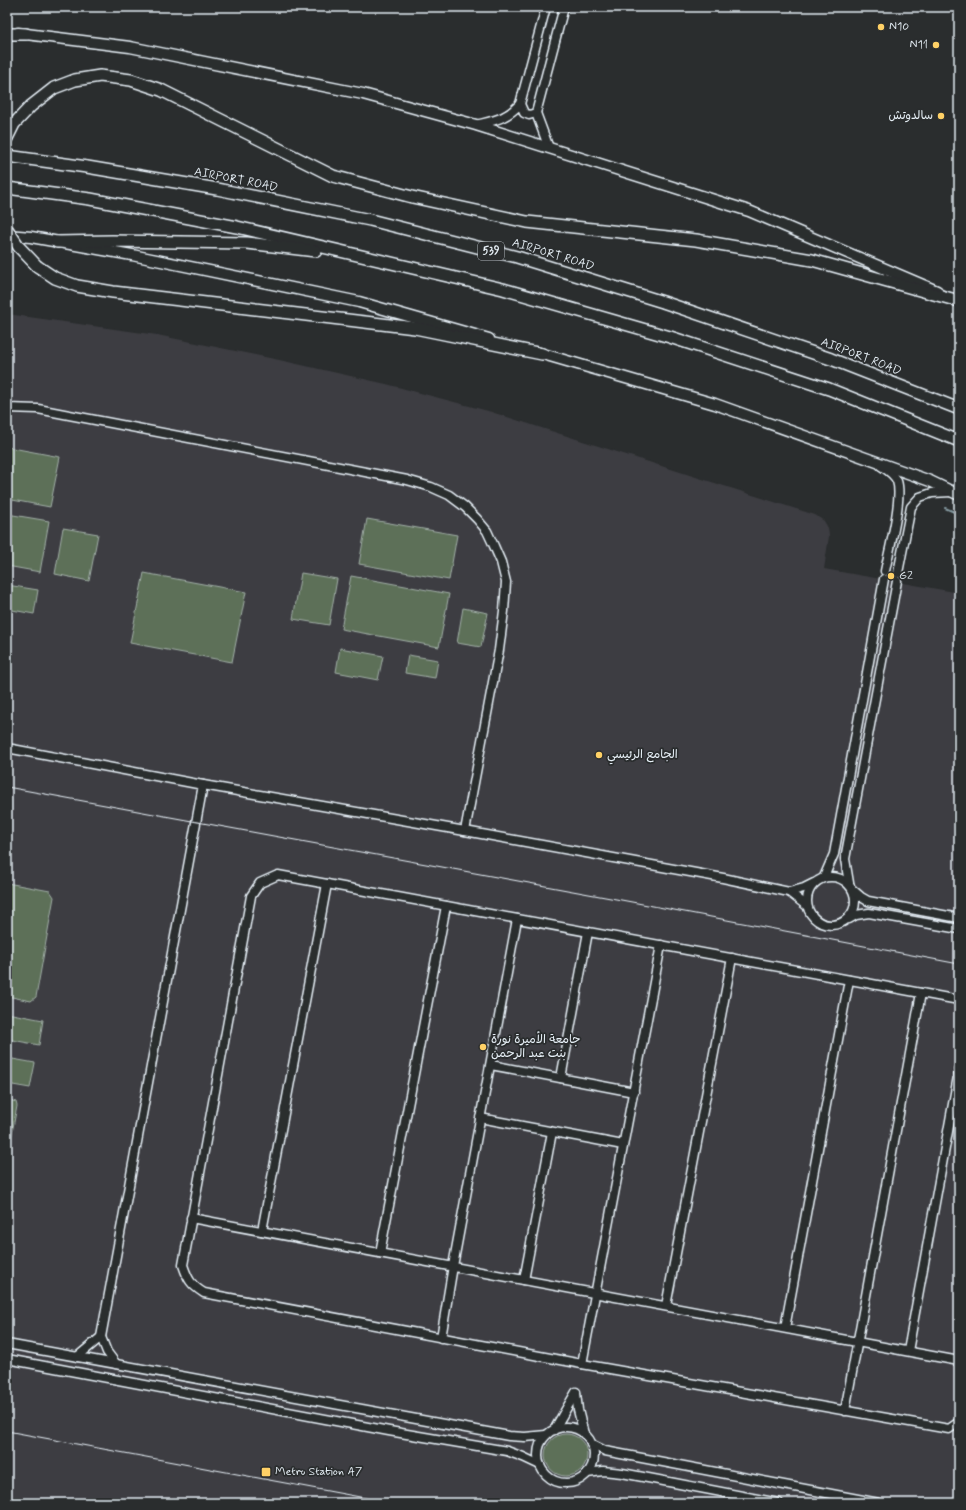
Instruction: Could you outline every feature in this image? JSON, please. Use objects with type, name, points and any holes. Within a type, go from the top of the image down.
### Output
[{"type":"highway","points":[[7,34],[26,34]]},
{"type":"highway","points":[[7,138],[14,124],[31,106],[54,88],[75,80],[100,76],[130,80],[161,90],[333,176],[390,192],[527,222],[696,240],[812,260],[959,301]]},
{"type":"highway","name":"AIRPORT ROAD","points":[[7,156],[87,167],[217,189],[370,220],[517,257],[663,302],[831,359],[959,409]]},
{"type":"highway","points":[[7,188],[90,199],[238,227],[503,289],[670,337],[829,388],[959,441]]},
{"type":"highway","points":[[7,229],[19,247],[37,266],[55,278],[77,286],[121,293],[415,328],[542,354]]},
{"type":"highway","points":[[57,242],[112,241],[247,243],[372,258]]},
{"type":"main road","points":[[7,31],[130,47],[363,94],[476,125],[749,211],[959,301]]},
{"type":"main road","points":[[7,235],[132,255],[359,302],[715,404],[930,481],[956,494]]},
{"type":"street","points":[[476,125],[501,119],[512,112],[520,104],[546,7]]},
{"type":"street","points":[[549,148],[536,113],[564,7]]},
{"type":"street","points":[[520,104],[524,113],[530,115],[536,113]]},
{"type":"street","points":[[7,408],[38,409],[407,480],[431,487],[449,495],[465,507],[487,531],[501,562],[506,582],[499,650],[465,831]]},
{"type":"street","points":[[872,460],[890,472],[897,481],[900,494],[834,854],[820,879],[808,892],[807,906],[815,919],[829,925],[837,925],[856,915],[869,914],[959,929]]},
{"type":"street","points":[[849,919],[856,904],[845,859],[911,506],[920,497],[932,493],[956,494]]},
{"type":"street","points":[[888,559],[895,563],[900,562]]},
{"type":"street","points":[[7,748],[203,785],[715,877],[788,892],[807,906]]},
{"type":"street","points":[[116,1364],[107,1352],[101,1337],[203,785]]},
{"type":"street","points":[[959,1000],[278,875],[260,883],[252,896],[183,1265],[188,1280],[204,1293],[582,1364],[949,1429],[959,1422]]},
{"type":"street","points":[[788,892],[804,888],[820,879],[837,877],[851,887],[860,897],[868,901],[959,918]]},
{"type":"street","points":[[262,1231],[327,884]]},
{"type":"street","points":[[380,1253],[446,906]]},
{"type":"street","points":[[441,1338],[517,919]]},
{"type":"street","points":[[561,1078],[588,932]]},
{"type":"street","points":[[582,1364],[661,945]]},
{"type":"street","points":[[666,1306],[732,958]]},
{"type":"street","points":[[785,1328],[849,980]]},
{"type":"street","points":[[845,1411],[921,993]]},
{"type":"street","points":[[491,1065],[634,1092]]},
{"type":"street","points":[[908,1351],[959,1071]]},
{"type":"street","points":[[480,1118],[623,1145]]},
{"type":"street","points":[[524,1280],[552,1132]]},
{"type":"street","points":[[191,1218],[959,1361]]},
{"type":"street","points":[[77,1357],[101,1337]]},
{"type":"street","points":[[7,1344],[509,1436],[525,1437],[546,1435]]},
{"type":"street","points":[[7,1360],[389,1431],[507,1451],[540,1465]]},
{"type":"street","points":[[554,1430],[576,1392],[578,1410],[584,1434]]},
{"type":"street","points":[[592,1444],[593,1460],[591,1467],[586,1473],[573,1482],[565,1483],[550,1478],[540,1465],[538,1457],[539,1449],[541,1442],[546,1435],[562,1427],[570,1427],[584,1434],[592,1444],[605,1451],[879,1503]]},
{"type":"street","points":[[586,1473],[603,1471],[622,1473],[780,1503]]},
{"type":"shaded area","name":"جامعة الأميرة نورة بنت عبد الرحمن","points":[[7,314],[157,335],[386,384],[488,411],[815,515],[824,521],[828,528],[829,536],[824,569],[954,592],[956,579],[959,579],[959,1503],[7,1503]]},
{"type":"green space","points":[[7,447],[60,457],[50,507],[7,499]]},
{"type":"green space","points":[[7,514],[49,521],[40,572],[7,566]]},
{"type":"green space","points":[[367,519],[457,535],[449,580],[359,564]]},
{"type":"green space","points":[[63,528],[98,534],[89,581],[55,574]]},
{"type":"green space","points":[[144,573],[246,592],[232,662],[130,643]]},
{"type":"green space","points":[[301,573],[337,579],[329,625],[293,619]]},
{"type":"green space","points":[[351,576],[449,594],[439,647],[341,629]]},
{"type":"green space","points":[[7,585],[38,590],[34,614],[7,609]]},
{"type":"green space","points":[[463,608],[488,613],[481,647],[457,643]]},
{"type":"green space","points":[[340,648],[383,656],[378,680],[336,672]]},
{"type":"green space","points":[[408,655],[438,660],[435,678],[405,673]]},
{"type":"green space","points":[[7,883],[50,891],[54,897],[36,997],[31,1001],[7,996]]},
{"type":"green space","points":[[7,1013],[43,1020],[39,1045],[7,1039]]},
{"type":"green space","points":[[7,1058],[35,1063],[30,1088],[7,1084]]},
{"type":"green space","points":[[7,1099],[16,1102],[17,1106],[7,1160]]},
{"type":"green space","points":[[566,1434],[581,1440],[587,1455],[581,1470],[566,1476],[551,1470],[545,1455],[551,1440]]},
{"type":"waterway","points":[[945,508],[959,514]]},
{"type":"tram line","points":[[7,787],[616,899],[959,964]]},
{"type":"tram line","points":[[7,1431],[392,1503]]},
{"type":"place","name":"N10","points":[[881,27]]},
{"type":"place","name":"N11","points":[[936,45]]},
{"type":"place","name":"سالدوتش","points":[[941,116]]},
{"type":"place","name":"G2","points":[[891,576]]},
{"type":"place","name":"الجامع الرئيسي","points":[[599,755]]},
{"type":"place","name":"جامعة الأميرة نورة بنت عبد الرحمن","points":[[483,1047]]},
{"type":"place","name":"Metro Station A7","points":[[266,1472]]}]
